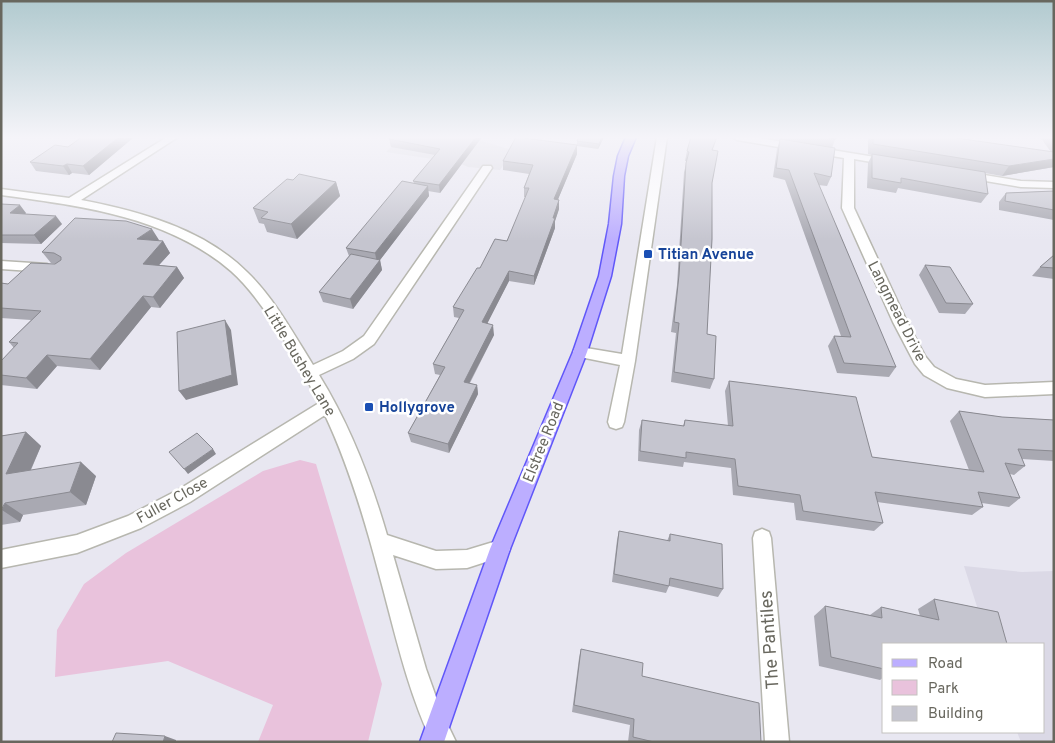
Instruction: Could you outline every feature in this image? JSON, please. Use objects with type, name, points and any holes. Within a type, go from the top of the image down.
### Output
[{"type":"main road","name":"Elstree Road","points":[[438,737],[500,549],[580,352],[605,276],[615,224],[620,172]]},
{"type":"street","points":[[69,203],[118,172]]},
{"type":"street","points":[[310,373],[348,355],[369,340],[484,172]]},
{"type":"street","points":[[616,422],[628,361],[657,172]]},
{"type":"street","name":"Langmead Drive","points":[[849,172],[848,208],[900,322],[920,360],[929,371],[952,384],[985,391],[1054,388]]},
{"type":"street","points":[[954,173],[1021,184],[1054,185]]},
{"type":"street","name":"Little Bushey Lane","points":[[1,192],[69,203],[148,220],[174,230],[222,259],[242,274],[262,298],[285,331],[328,405],[351,458],[380,542],[413,663],[438,737]]},
{"type":"street","points":[[1,265],[63,270]]},
{"type":"street","points":[[580,352],[628,361]]},
{"type":"street","name":"Fuller Close","points":[[1,559],[77,544],[134,522],[184,496],[328,405]]},
{"type":"street","name":"The Pantiles","points":[[762,538],[777,742]]},
{"type":"street","points":[[380,542],[436,560],[467,558],[500,549]]},
{"type":"shaded area","points":[[964,566],[1022,572],[1054,571],[1054,742],[1021,742],[1017,733],[1045,733],[1045,643],[989,643]]},
{"type":"green space","points":[[300,460],[316,464],[382,684],[368,742],[258,742],[273,705],[168,661],[55,677],[57,630],[84,584],[126,553],[263,471]]},
{"type":"building","points":[[421,172],[449,172],[439,185],[413,181]]},
{"type":"building","points":[[530,172],[566,172],[554,199],[559,200],[553,218],[555,218],[534,276],[509,271],[482,322],[493,325],[464,382],[477,385],[448,444],[408,433],[445,367],[433,364],[464,310],[453,307],[477,268],[480,268],[495,239],[507,241],[529,188],[524,188]]},
{"type":"building","points":[[685,172],[714,172],[712,183],[712,239],[707,334],[716,336],[714,379],[674,372],[679,323],[674,322]]},
{"type":"building","points":[[790,172],[832,172],[831,177],[814,173],[896,367],[844,363],[834,336],[851,337]]},
{"type":"building","points":[[872,172],[983,172],[985,172],[988,194],[901,178],[901,183],[872,178]]},
{"type":"building","points":[[299,174],[336,182],[291,224],[261,218],[268,212],[253,208],[287,179],[293,180]]},
{"type":"building","points":[[402,181],[428,186],[375,253],[346,248]]},
{"type":"building","points":[[1054,191],[1054,210],[1005,201],[1006,193]]},
{"type":"building","points":[[1,204],[20,205],[10,213],[56,216],[34,235],[1,235]]},
{"type":"building","points":[[75,218],[126,221],[152,229],[137,239],[163,241],[143,264],[177,267],[153,297],[143,296],[90,359],[47,355],[26,378],[1,375],[1,361],[18,343],[9,342],[41,311],[1,308],[1,283],[8,284],[31,263],[55,264],[61,260],[61,257],[54,253],[42,252]]},
{"type":"building","points":[[351,254],[380,260],[350,299],[319,292]]},
{"type":"building","points":[[1054,255],[1054,268],[1040,267]]},
{"type":"building","points":[[925,265],[950,267],[973,304],[946,303]]},
{"type":"building","points":[[225,320],[232,375],[179,391],[177,332]]},
{"type":"building","points":[[729,381],[856,397],[872,457],[984,472],[959,411],[1002,417],[1054,420],[1054,451],[1018,449],[1025,466],[1005,463],[1020,498],[978,492],[983,507],[875,492],[883,523],[803,511],[800,495],[738,486],[735,459],[686,452],[686,458],[640,451],[642,420],[684,426],[685,420],[733,426]]},
{"type":"building","points":[[26,432],[6,474],[81,462],[70,492],[5,503],[1,510],[1,436]]},
{"type":"building","points":[[197,433],[213,449],[184,469],[169,452]]},
{"type":"building","points":[[619,531],[670,541],[670,534],[722,544],[723,589],[670,578],[669,586],[614,574]]},
{"type":"building","points":[[934,599],[998,612],[1007,643],[882,643],[882,669],[831,657],[825,606],[882,618],[881,607],[939,620]]},
{"type":"building","points":[[581,649],[643,663],[642,676],[759,703],[761,742],[654,742],[633,737],[634,719],[574,705]]},
{"type":"building","points":[[116,733],[165,736],[163,742],[112,742]]},
{"type":"place","name":"Titian Avenue","points":[[648,254]]},
{"type":"place","name":"Hollygrove","points":[[369,407]]}]
